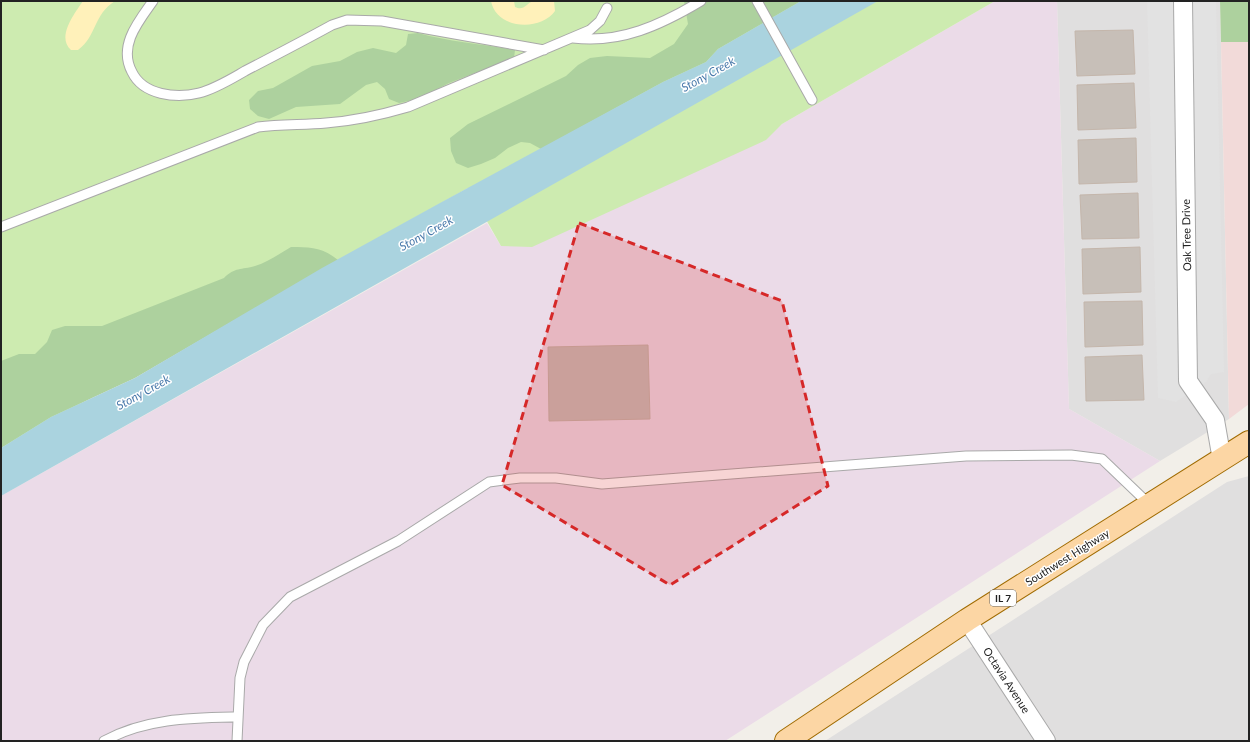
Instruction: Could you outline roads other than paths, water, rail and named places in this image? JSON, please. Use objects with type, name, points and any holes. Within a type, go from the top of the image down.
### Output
[{"type":"main road","name":"Southwest Highway","points":[[786,741],[967,620],[1249,442]]},
{"type":"street","name":"Oak Tree Drive","points":[[1183,1],[1188,381],[1215,420],[1222,460]]},
{"type":"street","name":"Octavia Avenue","points":[[967,620],[1046,741]]},
{"type":"lane","points":[[153,1],[132,32],[127,49],[128,62],[138,83],[164,95],[181,97],[200,93],[224,82],[332,25],[347,20],[382,21],[545,50]]},
{"type":"lane","points":[[572,38],[590,40],[623,36],[647,29],[671,19],[701,1]]},
{"type":"lane","points":[[757,2],[812,100]]},
{"type":"lane","points":[[1,227],[258,127],[280,124],[325,123],[382,115],[408,107],[590,30],[600,21],[607,8]]},
{"type":"lane","points":[[237,741],[240,678],[252,644],[263,625],[290,597],[398,541],[488,482],[520,478],[556,478],[602,484],[966,456],[1071,455],[1102,459],[1150,505]]},
{"type":"lane","points":[[104,741],[136,727],[160,722],[184,718],[238,716]]},
{"type":"water","name":"Stony Creek","points":[[801,1],[878,1],[1,496],[1,448],[51,417],[135,378],[322,268],[663,82],[706,62],[718,49]]}]
